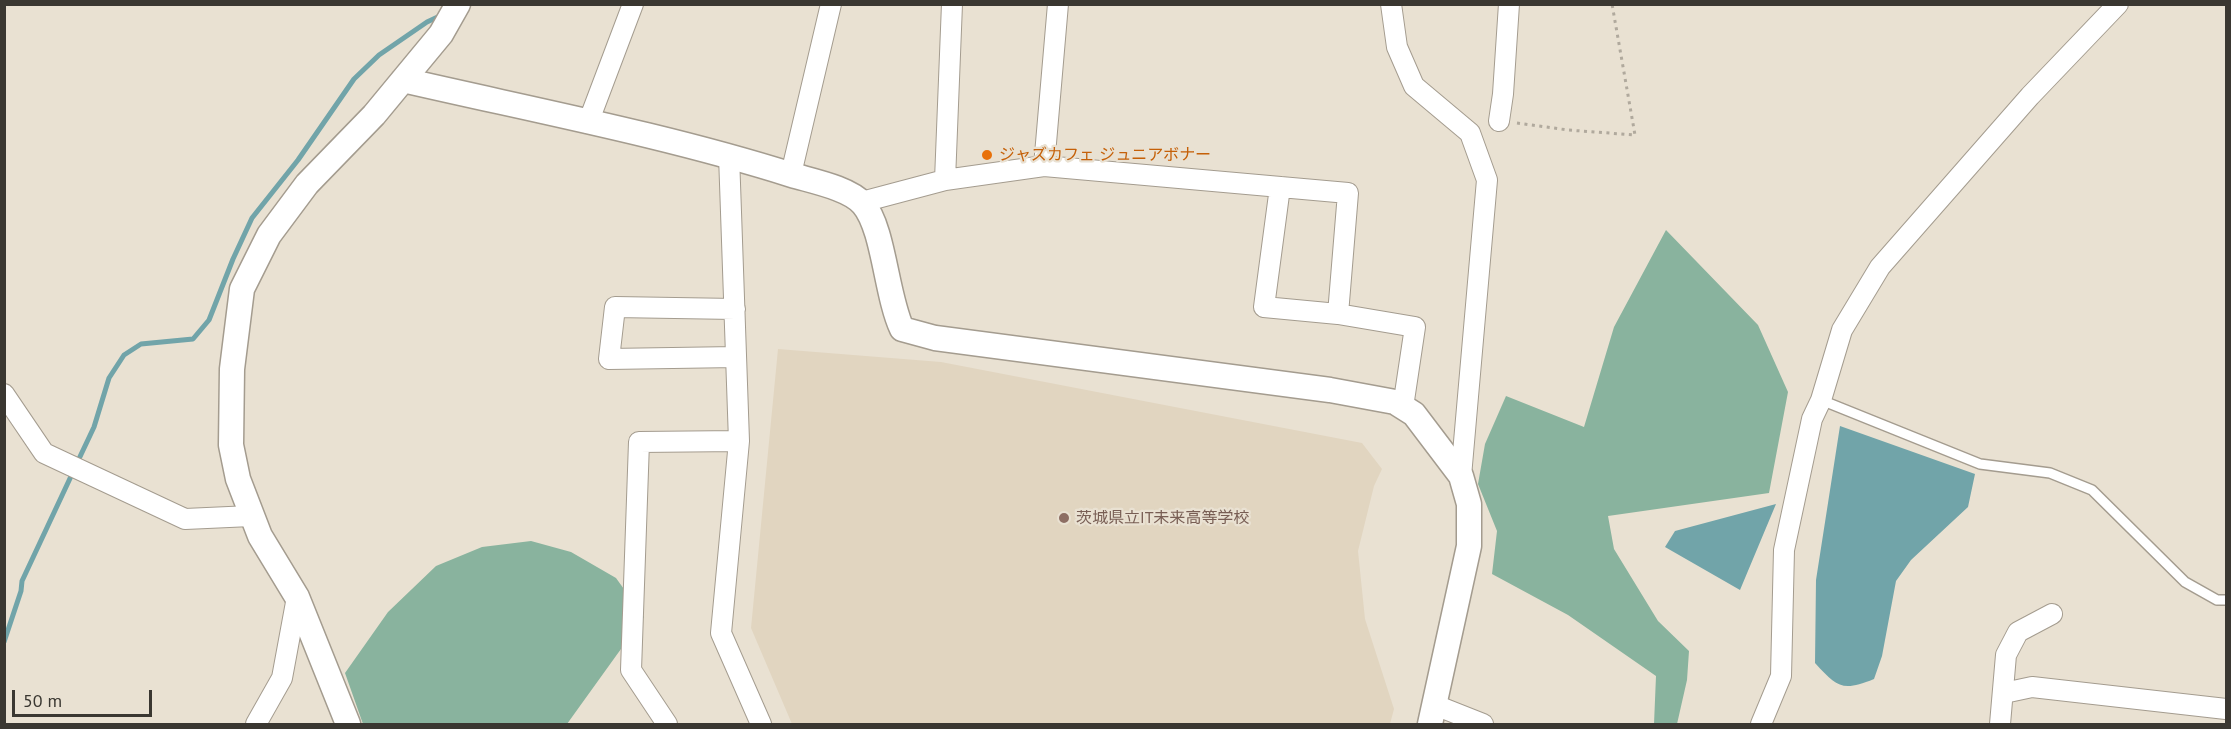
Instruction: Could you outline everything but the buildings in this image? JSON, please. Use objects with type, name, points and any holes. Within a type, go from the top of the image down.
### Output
[{"type":"street","points":[[348,724],[297,597],[260,536],[238,479],[231,445],[232,369],[242,289],[269,235],[307,184],[374,115],[441,34],[458,4]]},
{"type":"street","points":[[588,123],[633,4]]},
{"type":"street","points":[[791,174],[831,4]]},
{"type":"street","points":[[945,180],[952,4]]},
{"type":"street","points":[[1044,166],[1058,4]]},
{"type":"street","points":[[1391,4],[1397,47],[1414,86],[1470,133],[1487,180],[1461,476],[1469,504],[1470,546],[1432,715],[1483,724]]},
{"type":"street","points":[[1500,121],[1509,4]]},
{"type":"street","points":[[1761,724],[1781,676],[1784,550],[1812,418],[1821,400],[1842,330],[1880,267],[2030,96],[2118,4]]},
{"type":"street","points":[[403,80],[729,155],[839,189],[862,202],[874,219],[894,311],[902,329],[935,338],[1330,390],[1395,402],[1414,414],[1461,476]]},
{"type":"street","points":[[729,155],[740,441],[722,633],[761,724]]},
{"type":"street","points":[[862,202],[945,180],[1044,166],[1348,193],[1338,314]]},
{"type":"street","points":[[1280,187],[1264,307],[1338,314],[1415,327],[1403,407]]},
{"type":"street","points":[[735,309],[615,307],[609,359],[736,357]]},
{"type":"street","points":[[4,394],[44,453],[185,519],[251,516]]},
{"type":"street","points":[[667,724],[631,670],[639,442],[740,441]]},
{"type":"street","points":[[256,724],[282,678],[297,597]]},
{"type":"street","points":[[2000,724],[2006,655],[2018,633],[2052,614]]},
{"type":"street","points":[[2004,693],[2032,687],[2226,710]]},
{"type":"lane","points":[[1821,400],[1980,464],[2050,473],[2092,490],[2185,582],[2217,600],[2226,600]]},
{"type":"path","points":[[1500,121],[1569,130],[1635,135],[1612,4]]},
{"type":"shaded area","name":"茨城県立IT未来高等学校","points":[[778,349],[941,362],[1362,443],[1382,469],[1374,486],[1358,551],[1365,619],[1394,709],[1390,724],[792,724],[751,628]]},
{"type":"green space","points":[[1666,230],[1758,325],[1788,392],[1769,493],[1608,516],[1614,549],[1658,621],[1689,651],[1687,680],[1677,724],[1654,724],[1656,676],[1568,615],[1492,574],[1497,531],[1478,484],[1485,444],[1506,396],[1584,427],[1614,327]]},
{"type":"green space","points":[[531,541],[571,552],[616,578],[644,617],[567,724],[363,724],[345,673],[388,612],[436,566],[482,547]]},
{"type":"water","points":[[1840,426],[1975,474],[1968,507],[1911,560],[1896,581],[1882,656],[1874,679],[1847,686],[1835,682],[1815,663],[1816,580]]},
{"type":"water","points":[[1776,504],[1740,590],[1665,547],[1675,531]]},
{"type":"waterway","points":[[77,463],[94,427],[109,378],[124,355],[141,344],[193,339],[209,320],[252,218],[298,160],[354,79],[379,55],[427,22],[442,15]]},
{"type":"waterway","points":[[4,642],[21,591],[22,581],[73,472]]},
{"type":"place","name":"ジャズカフェ ジュニアボナー","points":[[987,155]]},
{"type":"place","name":"茨城県立IT未来高等学校","points":[[1064,518]]}]
